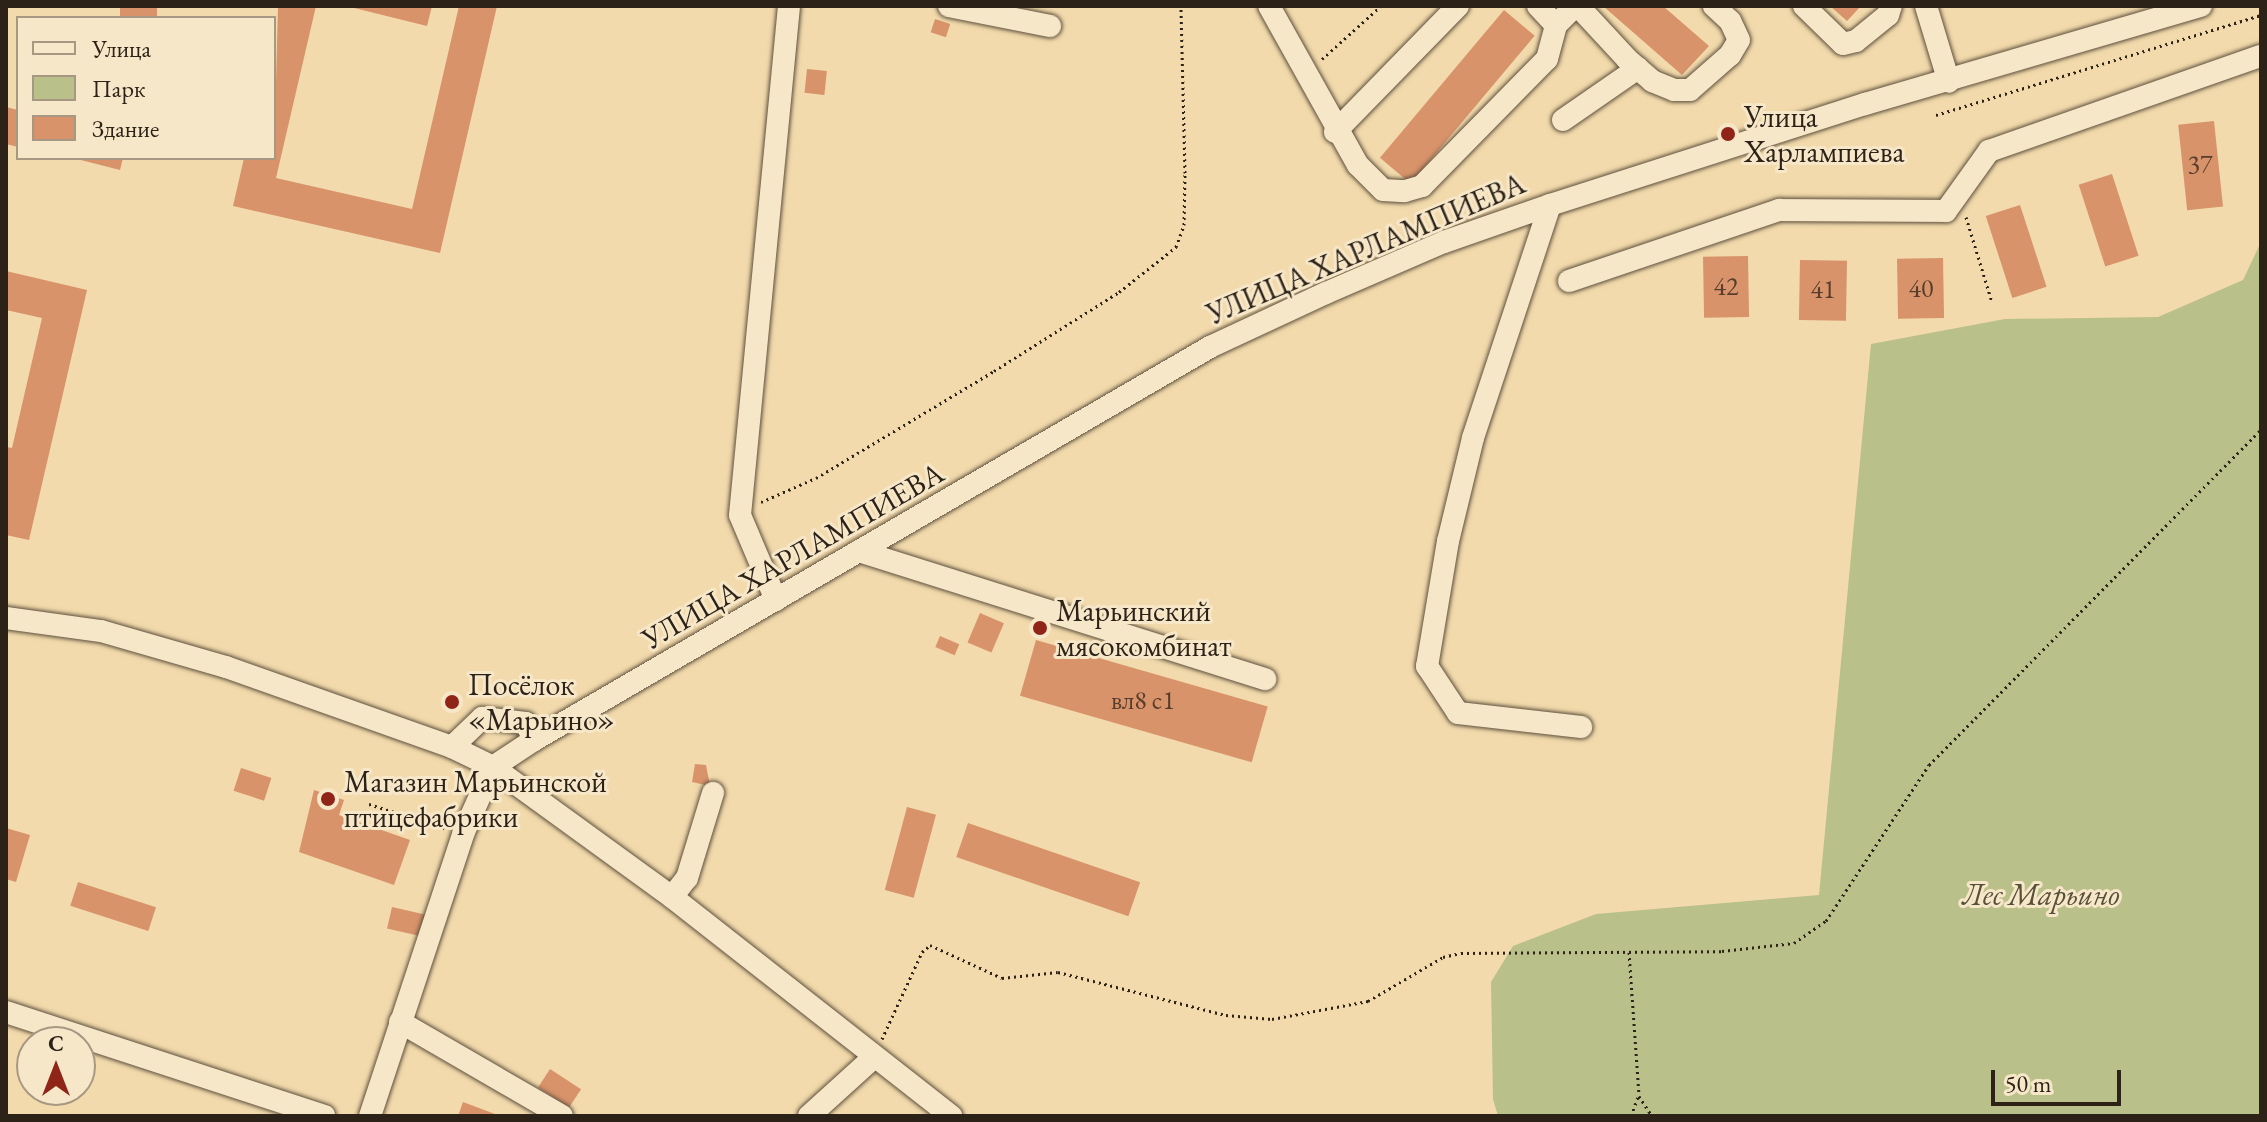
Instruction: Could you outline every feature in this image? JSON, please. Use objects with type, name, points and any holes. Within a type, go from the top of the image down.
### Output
[{"type":"street","points":[[776,600],[740,515],[789,6]]},
{"type":"street","points":[[949,6],[1050,26]]},
{"type":"street","points":[[1269,6],[1335,132],[1383,190],[1422,186],[1547,59],[1556,25],[1576,6],[1638,68],[1674,90],[1690,90],[1730,55],[1739,40],[1730,21],[1714,6]]},
{"type":"street","points":[[1335,132],[1458,6]]},
{"type":"street","points":[[1538,6],[1556,25]]},
{"type":"street","points":[[1804,6],[1843,44],[1856,41],[1888,15],[1891,6]]},
{"type":"street","points":[[1926,6],[1949,82]]},
{"type":"street","name":"УЛИЦА ХАРЛАМПИЕВА","points":[[493,767],[534,740],[1210,347],[1444,242],[1550,205],[2201,6]]},
{"type":"street","points":[[1569,281],[1779,210],[1946,211],[1989,151],[2261,56]]},
{"type":"street","points":[[1563,120],[1638,68]]},
{"type":"street","points":[[1550,205],[1473,438],[1448,541],[1427,666],[1458,713],[1581,727]]},
{"type":"street","points":[[859,551],[1265,679]]},
{"type":"street","points":[[6,618],[101,631],[226,667],[452,747],[493,767],[672,897],[873,1058],[951,1116]]},
{"type":"street","points":[[452,747],[482,718],[526,723],[534,740]]},
{"type":"street","points":[[370,1116],[463,834],[493,767]]},
{"type":"street","points":[[672,897],[687,878],[713,793]]},
{"type":"street","points":[[6,1012],[324,1116]]},
{"type":"street","points":[[400,1022],[562,1116]]},
{"type":"street","points":[[809,1116],[873,1058]]},
{"type":"path","points":[[740,515],[774,494],[816,478],[994,371],[1119,292],[1176,247],[1184,225],[1181,6]]},
{"type":"path","points":[[1303,72],[1381,6]]},
{"type":"path","points":[[1936,115],[2261,15]]},
{"type":"path","points":[[1958,195],[1992,302]]},
{"type":"path","points":[[873,1058],[922,952],[930,945],[1002,978],[1058,972],[1226,1015],[1272,1019],[1368,1001],[1443,957],[1461,953],[1722,951],[1794,943],[1826,921],[1929,765],[2261,430]]},
{"type":"path","points":[[369,804],[463,834]]},
{"type":"path","points":[[1629,952],[1639,1096],[1631,1116]]},
{"type":"path","points":[[1639,1096],[1652,1116]]},
{"type":"green space","name":"Лес Марьино","points":[[2261,242],[2261,1116],[1498,1116],[1493,1099],[1491,982],[1513,946],[1596,914],[1819,895],[1871,344],[2005,319],[2158,317],[2243,280]]},
{"type":"building","points":[[120,6],[157,6],[157,16],[120,16]]},
{"type":"building","points":[[278,6],[316,6],[276,178],[412,209],[459,6],[497,6],[440,253],[233,206],[244,160],[276,160]]},
{"type":"building","points":[[346,6],[432,6],[427,26]]},
{"type":"building","points":[[1603,6],[1663,6],[1709,46],[1682,75]]},
{"type":"building","points":[[1830,6],[1861,6],[1847,21]]},
{"type":"building","points":[[1504,10],[1535,36],[1411,184],[1380,158]]},
{"type":"building","points":[[935,19],[950,24],[946,37],[931,32]]},
{"type":"building","points":[[807,69],[827,71],[824,95],[804,93]]},
{"type":"building","points":[[6,107],[16,110],[16,146],[6,144]]},
{"type":"building","points":[[2214,121],[2223,207],[2187,210],[2178,125]]},
{"type":"building","points":[[81,160],[122,160],[120,170]]},
{"type":"building","points":[[2112,174],[2139,256],[2105,267],[2079,185]]},
{"type":"building","points":[[2020,205],[2047,287],[2012,298],[1986,216]]},
{"type":"building","points":[[1748,256],[1749,317],[1704,318],[1703,257]]},
{"type":"building","points":[[1943,258],[1944,318],[1898,319],[1897,259]]},
{"type":"building","points":[[1800,260],[1847,261],[1846,321],[1799,320]]},
{"type":"building","points":[[6,271],[87,290],[29,540],[6,535],[6,447],[12,448],[42,318],[6,310]]},
{"type":"building","points":[[980,613],[1004,623],[991,653],[967,642]]},
{"type":"building","points":[[940,636],[959,644],[955,655],[935,647]]},
{"type":"building","points":[[1036,640],[1268,706],[1252,762],[1020,696]]},
{"type":"building","points":[[695,764],[706,765],[710,786],[692,782]]},
{"type":"building","points":[[241,768],[271,778],[264,801],[234,791]]},
{"type":"building","points":[[314,790],[344,800],[339,815],[410,840],[394,885],[299,852]]},
{"type":"building","points":[[907,807],[936,815],[914,898],[885,890]]},
{"type":"building","points":[[968,823],[1140,882],[1128,916],[956,857]]},
{"type":"building","points":[[6,828],[30,835],[16,882],[6,879]]},
{"type":"building","points":[[78,882],[156,907],[148,931],[70,906]]},
{"type":"building","points":[[392,907],[427,915],[422,937],[387,928]]},
{"type":"building","points":[[550,1069],[581,1089],[569,1108],[538,1087]]},
{"type":"building","points":[[463,1102],[495,1114],[495,1116],[458,1116]]},
{"type":"place","name":"Улица Харлампиева","points":[[1728,134]]},
{"type":"place","name":"Марьинский мясокомбинат","points":[[1040,628]]},
{"type":"place","name":"Посёлок «Марьино»","points":[[452,702]]},
{"type":"place","name":"Магазин Марьинской птицефабрики","points":[[328,799]]}]
